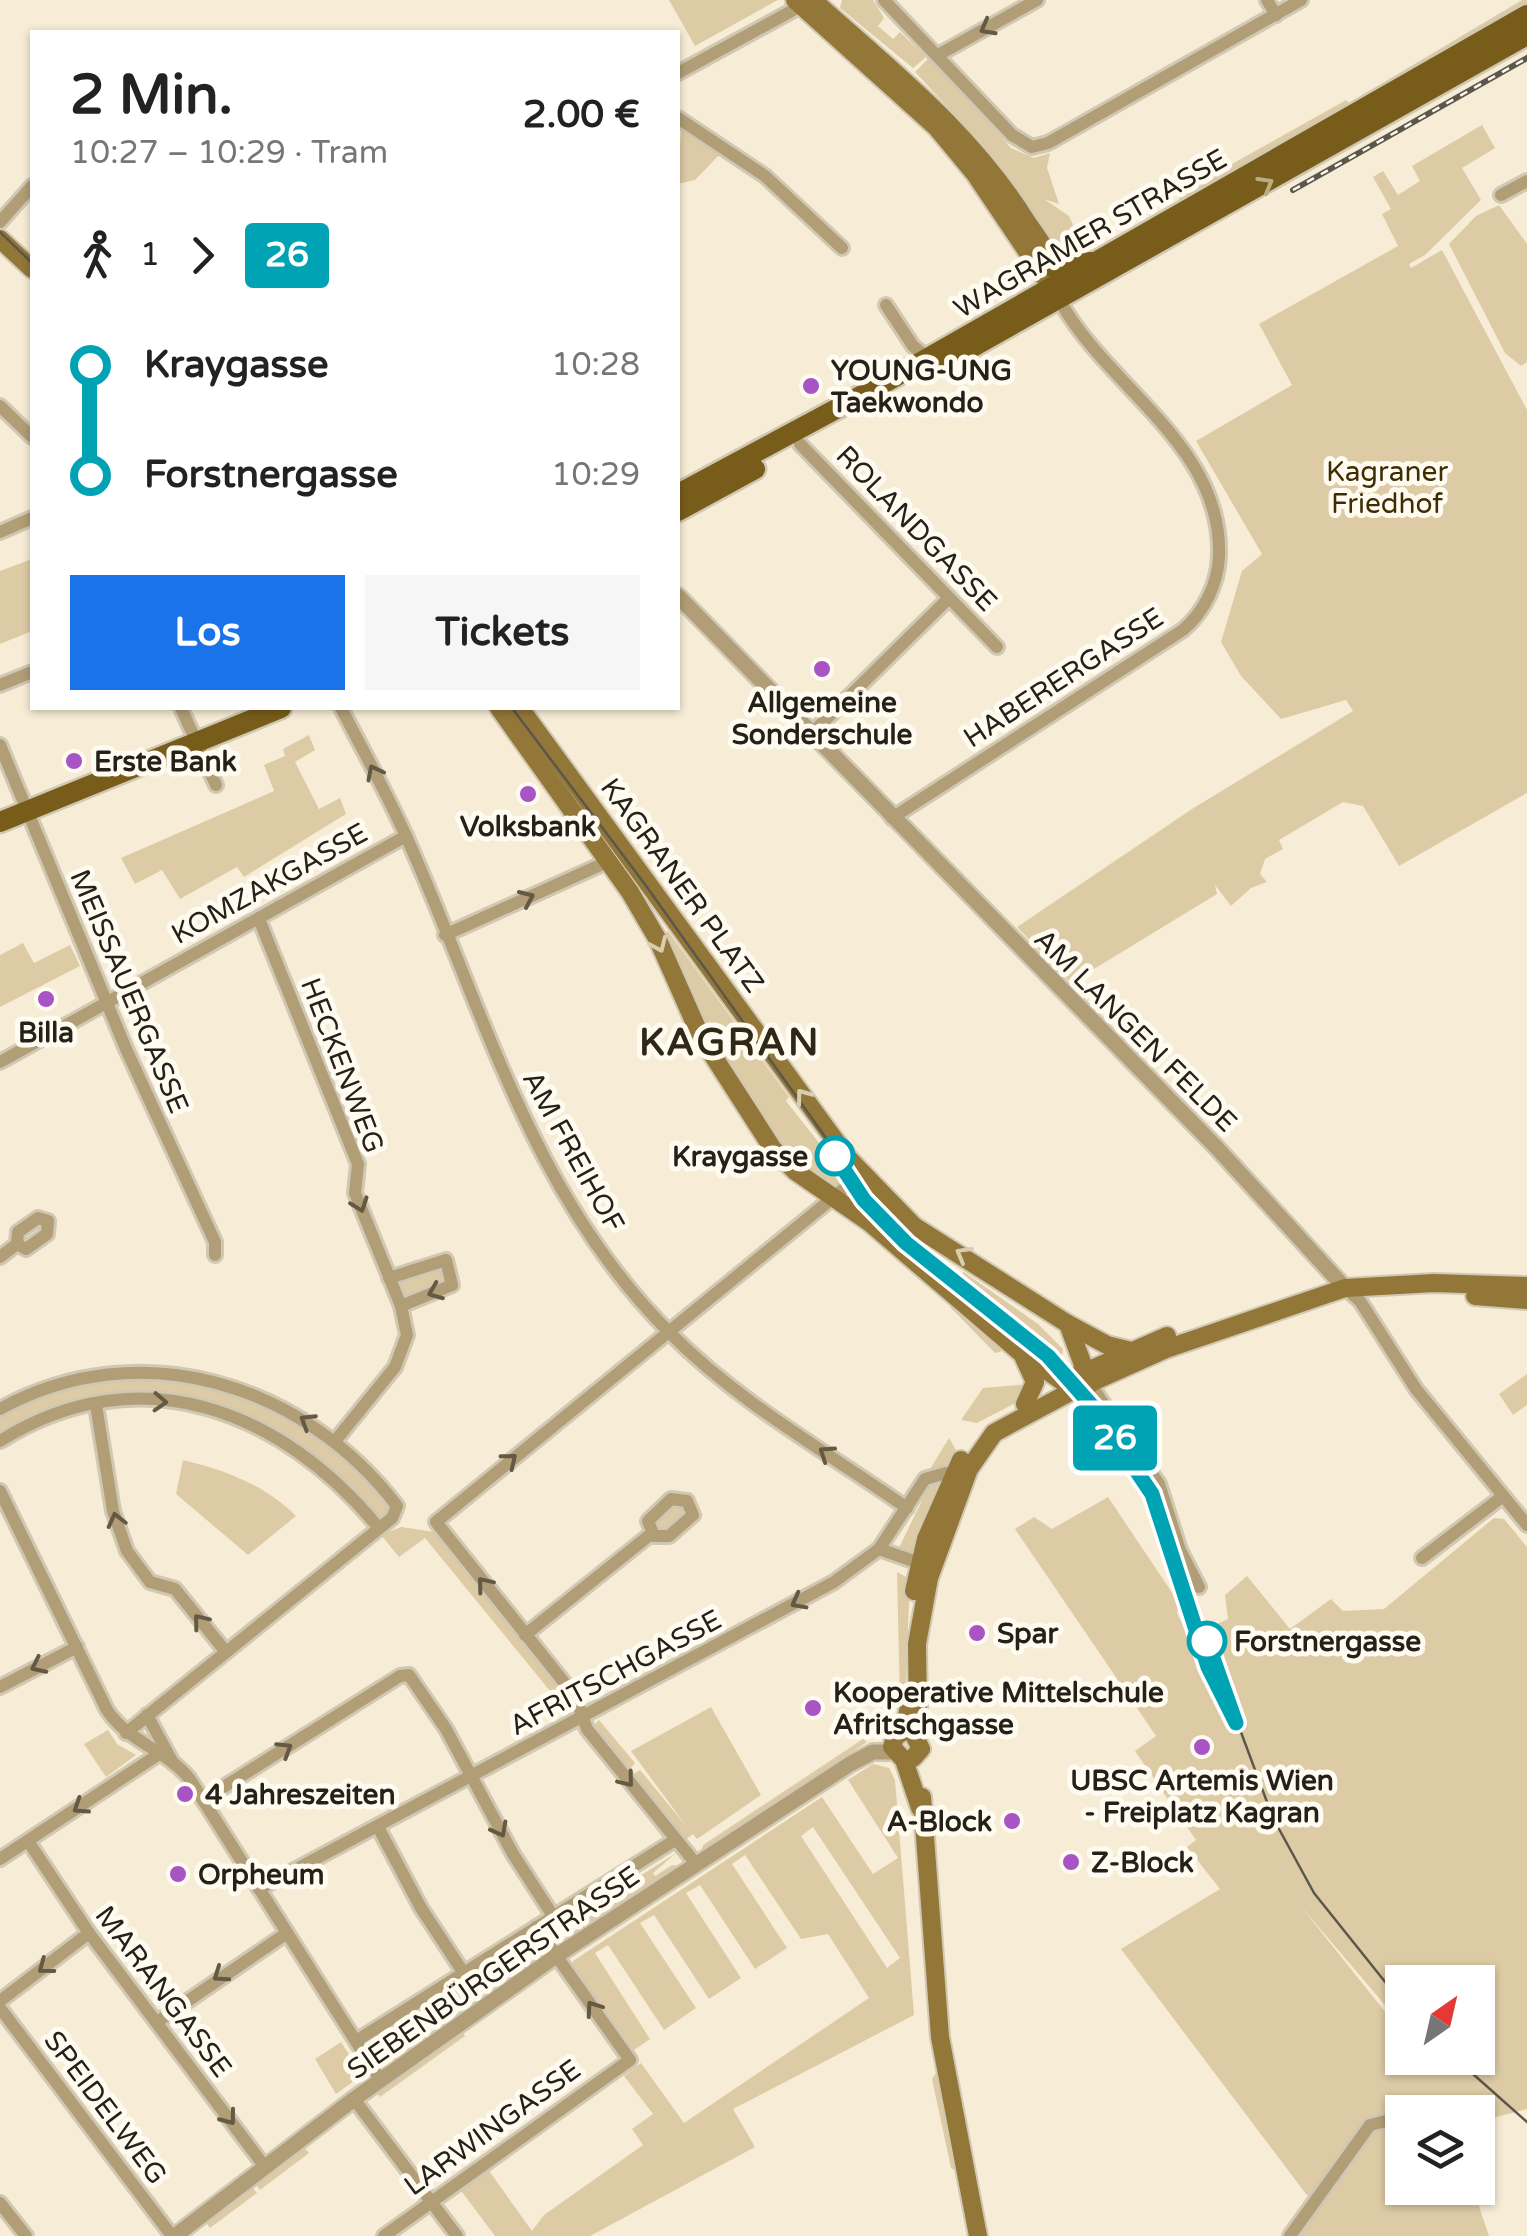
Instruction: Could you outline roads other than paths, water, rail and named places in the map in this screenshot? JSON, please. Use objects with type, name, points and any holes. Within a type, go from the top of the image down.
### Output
[{"type":"main road","points":[[807,1],[936,127],[1055,285]]},
{"type":"main road","name":"WAGRAMER STRASSE","points":[[680,510],[800,444],[1093,262],[1527,15]]},
{"type":"main road","name":"WAGRAMER STRASSE","points":[[680,493],[1055,285],[1527,35]]},
{"type":"main road","points":[[0,224],[30,254]]},
{"type":"main road","points":[[0,239],[30,267]]},
{"type":"main road","points":[[0,822],[276,710]]},
{"type":"main road","name":"KAGRANER PLATZ","points":[[501,710],[610,861],[651,926],[701,1037],[762,1134],[788,1165],[834,1196],[1020,1354],[1078,1382]]},
{"type":"main road","name":"KAGRANER PLATZ","points":[[521,710],[862,1174],[914,1226],[1068,1324],[1106,1345],[1130,1352]]},
{"type":"main road","points":[[978,2236],[940,2037],[921,1782],[904,1746],[918,1714],[917,1644],[925,1565],[978,1433],[1025,1404],[1078,1382],[1230,1324],[1345,1288],[1434,1283],[1527,1286]]},
{"type":"main road","points":[[1376,1288],[1403,1296],[1527,1300]]},
{"type":"main road","points":[[959,1477],[994,1433],[1130,1352],[1187,1330],[1218,1322],[1230,1324]]},
{"type":"main road","points":[[1068,1324],[1078,1382]]},
{"type":"main road","points":[[1020,1354],[1034,1372],[1035,1382],[1025,1404]]},
{"type":"street","points":[[884,0],[1012,135],[1026,145],[1038,146],[1301,0]]},
{"type":"street","points":[[938,55],[1037,0]]},
{"type":"street","points":[[1267,0],[1276,15]]},
{"type":"street","points":[[680,72],[807,1]]},
{"type":"street","points":[[680,119],[766,176],[842,248]]},
{"type":"street","points":[[1501,196],[1527,182]]},
{"type":"street","points":[[0,224],[30,188]]},
{"type":"street","name":"HABERERGASSE","points":[[892,818],[1188,625],[1211,594],[1219,567],[1219,523],[1208,488],[1177,442],[1076,329],[1055,285]]},
{"type":"street","points":[[886,305],[913,346],[928,358]]},
{"type":"street","points":[[0,406],[30,435]]},
{"type":"street","name":"ROLANDGASSE","points":[[800,444],[997,646]]},
{"type":"street","points":[[0,532],[30,519]]},
{"type":"street","name":"AM LANGEN FELDE","points":[[680,598],[1245,1177],[1360,1302],[1416,1389],[1527,1525]]},
{"type":"street","points":[[810,735],[949,598]]},
{"type":"street","points":[[0,685],[30,673]]},
{"type":"street","points":[[181,710],[216,786]]},
{"type":"street","name":"AM FREIHOF","points":[[342,710],[406,836],[505,1082],[560,1190],[594,1244],[668,1332],[728,1386],[907,1508]]},
{"type":"street","name":"MEISSAUERGASSE","points":[[0,744],[174,1158],[216,1242],[215,1254]]},
{"type":"street","name":"KOMZAKGASSE","points":[[0,1062],[406,836]]},
{"type":"street","points":[[444,935],[610,861]]},
{"type":"street","name":"HECKENWEG","points":[[259,919],[358,1164],[355,1193],[401,1306],[407,1331],[402,1356],[336,1440]]},
{"type":"street","points":[[696,1864],[586,1729],[575,1696],[436,1522],[862,1174]]},
{"type":"street","points":[[0,1257],[17,1244]]},
{"type":"street","points":[[389,1278],[446,1260],[452,1285],[401,1306]]},
{"type":"street","points":[[0,1408],[45,1389],[90,1377],[170,1373],[234,1386],[273,1401],[336,1440],[398,1506],[398,1514],[126,1733]]},
{"type":"street","points":[[1078,1382],[1159,1484],[1180,1550],[1198,1587]]},
{"type":"street","points":[[0,1441],[53,1416],[96,1405],[170,1402],[254,1424],[318,1463],[378,1527]]},
{"type":"street","points":[[96,1405],[113,1511],[127,1551],[150,1582],[175,1589],[226,1652]]},
{"type":"street","name":"AFRITSCHGASSE","points":[[259,1889],[834,1582],[879,1549],[925,1479],[936,1474],[959,1477]]},
{"type":"street","points":[[0,1491],[107,1710],[126,1733],[165,1758],[202,1800],[381,2081]]},
{"type":"street","points":[[1422,1558],[1504,1496]]},
{"type":"street","points":[[0,1524],[13,1516]]},
{"type":"street","points":[[525,1635],[651,1534]]},
{"type":"street","points":[[879,1549],[925,1565]]},
{"type":"street","points":[[0,1688],[77,1647]]},
{"type":"street","points":[[202,1800],[403,1675],[415,1680],[553,1916]]},
{"type":"street","points":[[147,1715],[165,1758]]},
{"type":"street","name":"SIEBENBÜRGERSTRASSE","points":[[173,2236],[354,2099],[556,1956],[850,1764],[855,1754],[871,1743],[904,1746]]},
{"type":"street","points":[[0,1858],[165,1758]]},
{"type":"street","points":[[378,1826],[421,1908],[463,1972]]},
{"type":"street","name":"SIEBENBÜRGERSTRASSE","points":[[356,2041],[675,1840]]},
{"type":"street","name":"MARANGASSE","points":[[28,1841],[90,1934],[266,2167]]},
{"type":"street","points":[[536,1928],[556,1956]]},
{"type":"street","points":[[156,2022],[287,1932]]},
{"type":"street","points":[[0,2005],[90,1934]]},
{"type":"street","name":"LARWINGASSE","points":[[384,2236],[630,2060],[556,1956]]},
{"type":"street","name":"SPEIDELWEG","points":[[0,2005],[173,2236]]},
{"type":"street","points":[[354,2099],[457,2236]]},
{"type":"street","points":[[1290,2236],[1370,2125],[1385,2121]]},
{"type":"street","points":[[0,2203],[26,2236]]},
{"type":"tram line","points":[[0,232],[30,261]]},
{"type":"tram line","points":[[514,710],[644,883],[866,1194],[933,1261],[1065,1366],[1148,1477],[1163,1509],[1273,1818],[1314,1893],[1385,1982]]},
{"type":"tram line","name":"26","points":[[835,1156],[882,1220],[941,1274],[1048,1356],[1094,1408],[1152,1494],[1208,1667],[1236,1723],[1207,1641]]},
{"type":"tram line","points":[[1474,2075],[1527,2122]]},
{"type":"railway","points":[[1293,190],[1527,58]]},
{"type":"place","name":"YOUNG-UNG Taekwondo","points":[[811,386]]},
{"type":"place","name":"Allgemeine Sonderschule","points":[[822,669]]},
{"type":"place","name":"Erste Bank","points":[[74,761]]},
{"type":"place","name":"Volksbank","points":[[528,794]]},
{"type":"place","name":"Billa","points":[[46,999]]},
{"type":"place","name":"Kraygasse","points":[[835,1156]]},
{"type":"place","name":"Spar","points":[[977,1633]]},
{"type":"place","name":"Forstnergasse","points":[[1207,1641]]},
{"type":"place","name":"Kooperative Mittelschule Afritschgasse","points":[[813,1708]]},
{"type":"place","name":"UBSC Artemis Wien - Freiplatz Kagran","points":[[1202,1747]]},
{"type":"place","name":"4 Jahreszeiten","points":[[185,1794]]},
{"type":"place","name":"A-Block","points":[[1012,1821]]},
{"type":"place","name":"Z-Block","points":[[1071,1862]]},
{"type":"place","name":"Orpheum","points":[[178,1874]]},
{"type":"district","name":"KAGRAN","points":[[730,1042]]},
{"type":"park label","name":"Kagraner Friedhof","points":[[1387,487]]}]
